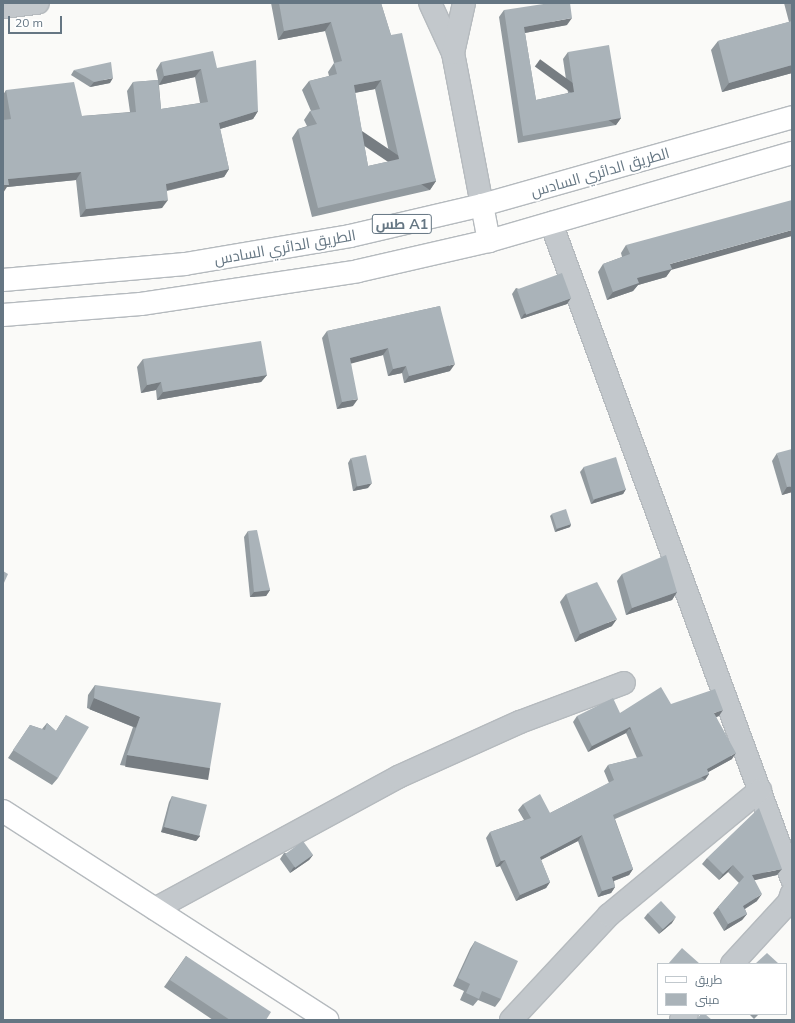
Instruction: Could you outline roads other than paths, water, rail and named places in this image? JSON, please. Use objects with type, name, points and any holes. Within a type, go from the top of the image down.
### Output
[{"type":"main road","name":"الطريق الدائري السادس","points":[[3,280],[137,269],[350,236],[482,205],[792,117]]},
{"type":"main road","name":"طس A1","points":[[3,315],[141,304],[321,278],[489,241],[792,153]]},
{"type":"main road","points":[[482,205],[489,241]]},
{"type":"main road","points":[[137,269],[141,304]]},
{"type":"main road","points":[[3,811],[327,1020]]},
{"type":"street","points":[[3,7],[38,3]]},
{"type":"street","points":[[430,3],[453,53],[482,205]]},
{"type":"street","points":[[453,53],[464,3]]},
{"type":"street","points":[[551,223],[792,879]]},
{"type":"street","points":[[155,909],[398,777],[520,722],[624,683]]},
{"type":"street","points":[[511,1020],[609,915],[760,790]]},
{"type":"street","points":[[733,963],[789,902],[792,893]]}]
